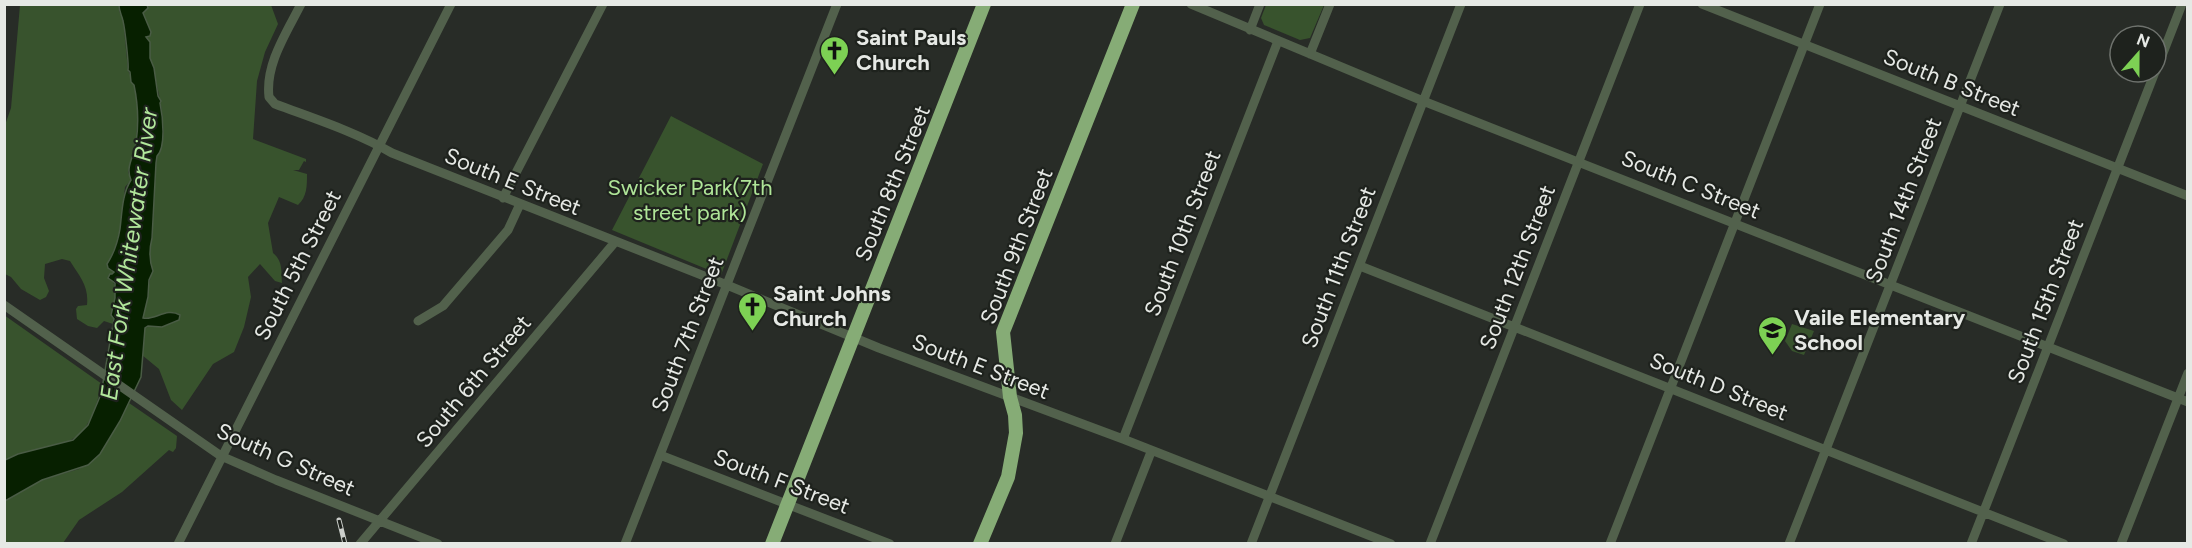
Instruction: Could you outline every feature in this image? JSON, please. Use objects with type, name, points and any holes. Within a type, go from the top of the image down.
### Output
[{"type":"highway","name":"South 8th Street","points":[[772,543],[984,4]]},
{"type":"highway","name":"South 9th Street","points":[[980,543],[1008,477],[1016,433],[1003,332],[1133,4]]},
{"type":"street","name":"South E Street","points":[[301,4],[278,51],[270,74],[269,97],[275,104],[341,129],[392,153],[503,198],[978,386],[1123,439],[1151,452],[1391,543]]},
{"type":"street","name":"South 5th Street","points":[[178,543],[451,4]]},
{"type":"street","points":[[503,198],[603,4]]},
{"type":"street","name":"South 7th Street","points":[[625,543],[837,4]]},
{"type":"street","name":"South C Street","points":[[1191,4],[1423,101],[2187,402]]},
{"type":"street","points":[[1250,30],[1260,4]]},
{"type":"street","points":[[1310,54],[1330,4]]},
{"type":"street","name":"South 11th Street","points":[[1251,543],[1461,4]]},
{"type":"street","name":"South 12th Street","points":[[1430,543],[1640,4]]},
{"type":"street","name":"South B Street","points":[[1702,4],[2187,196]]},
{"type":"street","points":[[1610,543],[1820,4]]},
{"type":"street","name":"South 14th Street","points":[[1789,543],[2000,4]]},
{"type":"street","name":"South 15th Street","points":[[2168,40],[2182,4]]},
{"type":"street","name":"South 10th Street","points":[[1123,439],[1278,41]]},
{"type":"street","name":"South 15th Street","points":[[1971,543],[2151,84]]},
{"type":"street","points":[[418,321],[443,306],[508,230],[520,204]]},
{"type":"street","name":"South 6th Street","points":[[360,543],[615,242]]},
{"type":"street","name":"South D Street","points":[[1360,266],[2064,543]]},
{"type":"street","name":"South G Street","points":[[4,305],[221,456],[276,480],[438,543]]},
{"type":"street","points":[[2121,543],[2187,373]]},
{"type":"street","points":[[1115,543],[1151,452]]},
{"type":"street","name":"South F Street","points":[[660,455],[890,543]]},
{"type":"green space","points":[[1266,4],[1324,5],[1310,38],[1300,40],[1264,25],[1261,18]]},
{"type":"green space","points":[[20,5],[119,5],[123,19],[128,70],[138,106],[136,144],[128,172],[131,180],[125,187],[120,231],[112,259],[107,264],[108,268],[114,272],[112,280],[115,297],[111,315],[114,319],[113,324],[104,321],[97,328],[88,326],[77,319],[78,306],[87,305],[87,292],[70,261],[62,259],[45,264],[44,278],[49,291],[46,297],[40,300],[21,289],[11,277],[5,274],[5,125],[11,108]]},
{"type":"green space","points":[[147,5],[271,5],[278,24],[265,52],[257,81],[253,139],[306,159],[299,170],[293,170],[307,174],[305,195],[298,205],[279,197],[268,223],[273,253],[281,266],[282,283],[275,281],[260,264],[248,277],[251,297],[244,327],[234,352],[213,364],[182,410],[171,400],[159,369],[142,355],[145,328],[166,325],[174,321],[168,314],[143,318],[152,269],[149,254],[156,163],[163,137],[162,110],[146,37],[149,28],[143,13],[148,8]]},
{"type":"green space","name":"Swicker Park(7th street park)","points":[[671,116],[763,164],[721,275],[612,230]]},
{"type":"green space","points":[[4,315],[102,384],[87,425],[78,435],[68,441],[25,452],[5,460]]},
{"type":"green space","points":[[1792,324],[1814,331],[1804,355],[1792,351],[1785,341]]},
{"type":"green space","points":[[129,403],[177,436],[176,448],[173,452],[169,450],[122,492],[79,520],[63,543],[5,544],[5,501],[42,480],[79,469],[100,454]]},
{"type":"water","name":"East Fork Whitewater River","points":[[119,5],[147,5],[148,8],[143,13],[151,32],[150,36],[146,37],[150,42],[150,58],[161,101],[163,124],[162,146],[156,163],[150,251],[153,271],[149,280],[143,318],[175,313],[180,315],[179,320],[162,327],[148,326],[145,328],[141,377],[120,421],[100,454],[88,465],[42,480],[5,501],[5,460],[18,454],[73,440],[88,425],[101,394],[114,319],[111,315],[115,298],[115,283],[108,278],[114,272],[108,268],[107,264],[119,234],[124,197],[131,180],[129,166],[138,128],[134,85],[128,70],[125,31]]},
{"type":"railway","points":[[339,520],[345,544]]},
{"type":"place","name":"Saint Pauls Church","points":[[835,76]]},
{"type":"place","name":"Saint Johns Church","points":[[752,332]]},
{"type":"place","name":"Vaile Elementary School","points":[[1773,356]]}]
